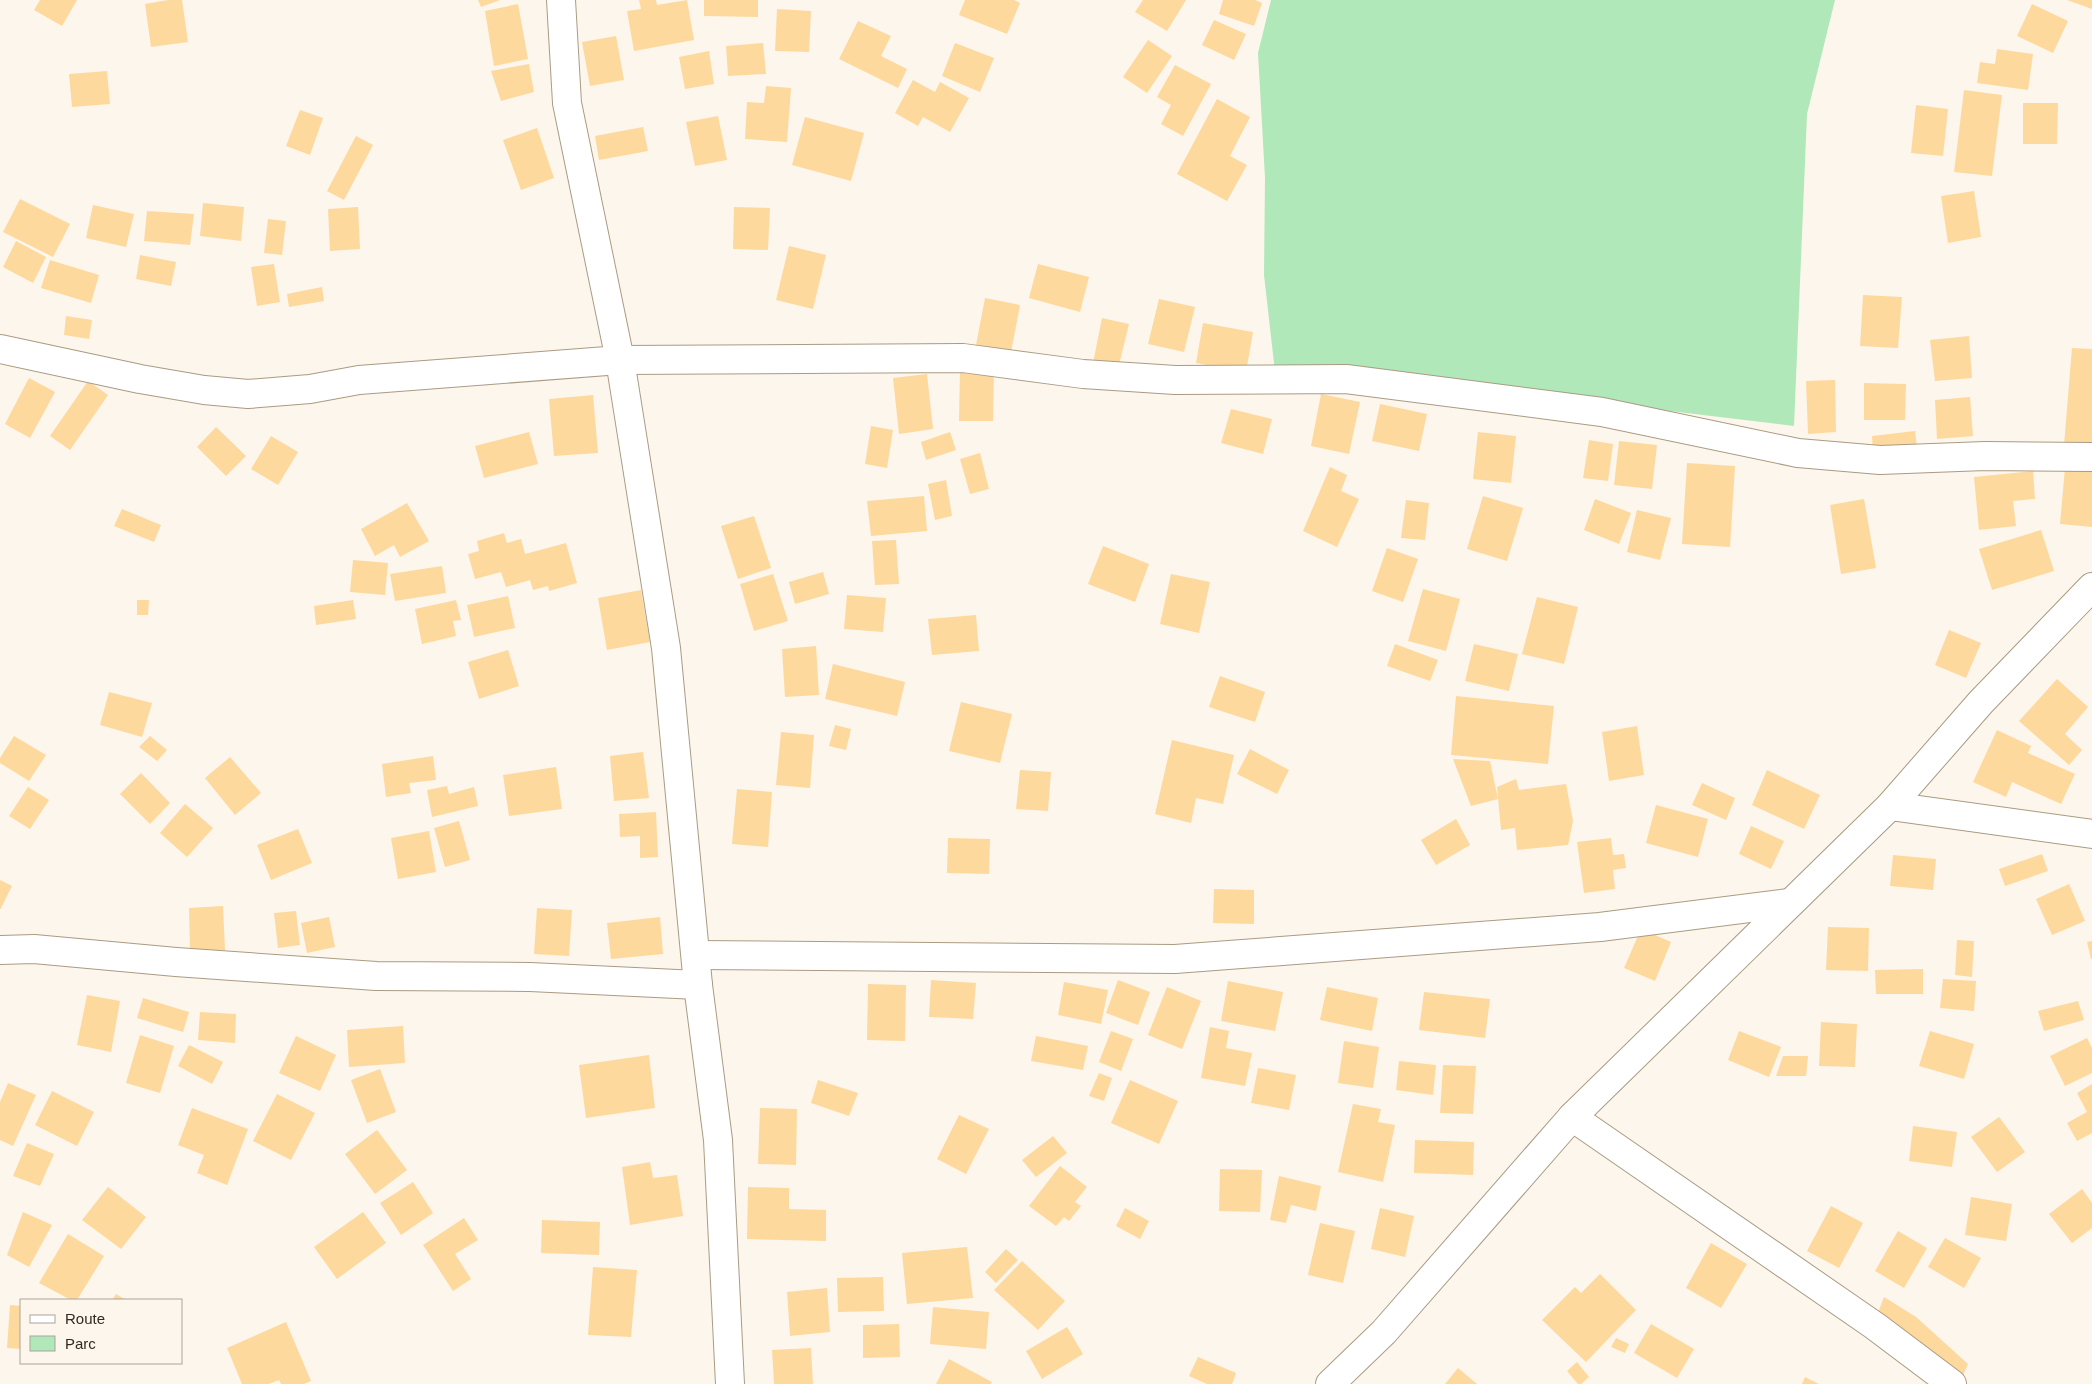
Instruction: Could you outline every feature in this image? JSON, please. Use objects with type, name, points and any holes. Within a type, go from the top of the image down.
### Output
[{"type":"street","points":[[561,0],[567,103],[620,360],[666,648],[698,985],[718,1140],[730,1384]]},
{"type":"street","points":[[0,349],[204,390],[248,394],[310,389],[359,380],[620,360],[963,358],[1084,374],[1176,380],[1346,379],[1602,412],[1798,453],[1880,460],[1985,456],[2092,457]]},
{"type":"street","points":[[1330,1384],[1384,1332],[1572,1117],[1890,806],[1980,702],[2092,587]]},
{"type":"street","points":[[1890,806],[2092,834]]},
{"type":"street","points":[[696,955],[1174,959],[1600,927],[1789,903]]},
{"type":"street","points":[[0,950],[34,949],[176,962],[376,976],[530,978],[698,985]]},
{"type":"street","points":[[1572,1117],[1875,1326],[1952,1384]]},
{"type":"green space","points":[[1271,0],[1835,0],[1807,114],[1794,426],[1344,372],[1275,372],[1264,275],[1265,178],[1258,53]]},
{"type":"building","points":[[40,0],[77,0],[62,26],[34,10]]},
{"type":"building","points":[[168,0],[182,0],[188,42],[151,47],[145,4]]},
{"type":"building","points":[[478,0],[500,0],[481,7]]},
{"type":"building","points":[[639,0],[656,0],[657,5],[687,0],[694,40],[634,51],[627,11],[641,9]]},
{"type":"building","points":[[704,0],[758,0],[758,17],[704,16]]},
{"type":"building","points":[[965,0],[1014,0],[1020,3],[1007,34],[959,15]]},
{"type":"building","points":[[1143,0],[1186,0],[1167,31],[1135,12]]},
{"type":"building","points":[[1223,0],[1255,0],[1262,3],[1254,26],[1219,14]]},
{"type":"building","points":[[2067,0],[2092,0],[2092,9]]},
{"type":"building","points":[[518,4],[528,59],[494,66],[485,11]]},
{"type":"building","points":[[2032,4],[2068,21],[2053,53],[2017,36]]},
{"type":"building","points":[[777,9],[811,11],[809,52],[775,51]]},
{"type":"building","points":[[1214,20],[1246,34],[1234,60],[1202,45]]},
{"type":"building","points":[[858,21],[891,36],[881,56],[907,69],[898,88],[839,59]]},
{"type":"building","points":[[616,36],[624,80],[590,86],[582,42]]},
{"type":"building","points":[[1148,40],[1172,56],[1147,93],[1123,77]]},
{"type":"building","points":[[763,43],[766,74],[728,76],[726,46]]},
{"type":"building","points":[[955,43],[994,58],[980,92],[942,76]]},
{"type":"building","points":[[1997,49],[2033,54],[2028,90],[1977,83],[1980,62],[1995,64]]},
{"type":"building","points":[[709,51],[714,84],[685,89],[679,57]]},
{"type":"building","points":[[529,64],[534,92],[501,101],[491,71]]},
{"type":"building","points":[[1175,65],[1211,84],[1183,136],[1161,124],[1171,105],[1157,97]]},
{"type":"building","points":[[107,71],[110,104],[72,107],[69,74]]},
{"type":"building","points":[[913,80],[935,92],[940,82],[969,98],[950,132],[923,117],[918,126],[895,113]]},
{"type":"building","points":[[766,86],[791,88],[787,142],[745,139],[747,102],[764,103]]},
{"type":"building","points":[[1964,90],[2002,95],[1992,176],[1954,172]]},
{"type":"building","points":[[1217,99],[1250,117],[1230,156],[1247,165],[1227,201],[1177,174]]},
{"type":"building","points":[[2023,103],[2058,103],[2057,144],[2023,144]]},
{"type":"building","points":[[1916,105],[1948,109],[1943,156],[1911,153]]},
{"type":"building","points":[[300,110],[323,118],[310,155],[286,146]]},
{"type":"building","points":[[718,116],[727,160],[695,166],[686,122]]},
{"type":"building","points":[[805,117],[864,133],[851,181],[792,165]]},
{"type":"building","points":[[643,127],[648,151],[599,160],[595,136]]},
{"type":"building","points":[[537,128],[554,178],[521,190],[503,140]]},
{"type":"building","points":[[356,136],[373,145],[344,200],[327,191]]},
{"type":"building","points":[[1974,191],[1981,237],[1948,243],[1941,196]]},
{"type":"building","points":[[20,199],[70,224],[53,257],[3,232]]},
{"type":"building","points":[[203,203],[244,207],[241,241],[200,236]]},
{"type":"building","points":[[93,205],[134,214],[126,247],[86,238]]},
{"type":"building","points":[[358,207],[360,249],[330,251],[328,209]]},
{"type":"building","points":[[734,207],[770,208],[768,250],[733,249]]},
{"type":"building","points":[[147,211],[194,214],[190,245],[144,241]]},
{"type":"building","points":[[268,219],[286,221],[282,255],[264,253]]},
{"type":"building","points":[[16,241],[46,257],[33,283],[3,267]]},
{"type":"building","points":[[789,246],[826,255],[813,309],[776,300]]},
{"type":"building","points":[[140,255],[176,262],[171,286],[136,279]]},
{"type":"building","points":[[50,260],[99,275],[91,303],[41,288]]},
{"type":"building","points":[[274,264],[280,302],[257,306],[251,267]]},
{"type":"building","points":[[1038,264],[1089,277],[1080,312],[1029,298]]},
{"type":"building","points":[[322,287],[324,301],[289,307],[287,294]]},
{"type":"building","points":[[1863,295],[1902,297],[1898,348],[1860,346]]},
{"type":"building","points":[[985,298],[1020,305],[1011,352],[976,345]]},
{"type":"building","points":[[1159,299],[1195,307],[1184,352],[1148,344]]},
{"type":"building","points":[[66,316],[92,320],[89,339],[64,335]]},
{"type":"building","points":[[1102,318],[1129,324],[1118,369],[1093,363]]},
{"type":"building","points":[[1203,323],[1253,332],[1246,372],[1196,363]]},
{"type":"building","points":[[1969,336],[1972,378],[1935,381],[1930,340]]},
{"type":"building","points":[[2072,348],[2092,349],[2092,447],[2064,445]]},
{"type":"building","points":[[960,371],[994,371],[993,421],[959,421]]},
{"type":"building","points":[[927,374],[933,429],[899,434],[893,378]]},
{"type":"building","points":[[29,378],[55,392],[30,438],[5,424]]},
{"type":"building","points":[[1835,380],[1836,432],[1808,434],[1806,381]]},
{"type":"building","points":[[88,381],[108,395],[70,450],[50,436]]},
{"type":"building","points":[[1864,383],[1906,384],[1905,420],[1864,420]]},
{"type":"building","points":[[1321,394],[1360,402],[1349,454],[1311,446]]},
{"type":"building","points":[[593,395],[598,453],[554,456],[549,399]]},
{"type":"building","points":[[1970,397],[1973,436],[1937,439],[1935,400]]},
{"type":"building","points":[[1380,404],[1427,414],[1419,451],[1372,441]]},
{"type":"building","points":[[1231,409],[1272,419],[1263,454],[1221,443]]},
{"type":"building","points":[[871,426],[893,430],[887,468],[865,464]]},
{"type":"building","points":[[216,427],[246,456],[226,476],[197,447]]},
{"type":"building","points":[[1915,431],[1917,448],[1873,452],[1872,436]]},
{"type":"building","points":[[529,432],[538,464],[484,478],[475,446]]},
{"type":"building","points":[[950,432],[956,450],[926,460],[921,442]]},
{"type":"building","points":[[1478,432],[1516,436],[1511,483],[1473,479]]},
{"type":"building","points":[[271,436],[298,452],[278,485],[251,469]]},
{"type":"building","points":[[1589,440],[1613,444],[1608,481],[1583,478]]},
{"type":"building","points":[[1619,441],[1657,445],[1652,489],[1614,485]]},
{"type":"building","points":[[980,453],[989,489],[970,494],[960,459]]},
{"type":"building","points":[[1687,463],[1735,466],[1730,547],[1682,544]]},
{"type":"building","points":[[1330,467],[1347,475],[1341,491],[1359,499],[1337,547],[1303,531]]},
{"type":"building","points":[[2065,468],[2092,470],[2092,527],[2060,524]]},
{"type":"building","points":[[2033,471],[2035,499],[2013,501],[2016,526],[1979,530],[1974,477]]},
{"type":"building","points":[[946,480],[952,516],[935,520],[928,484]]},
{"type":"building","points":[[924,496],[927,531],[871,536],[867,501]]},
{"type":"building","points":[[1483,496],[1523,508],[1507,561],[1467,549]]},
{"type":"building","points":[[1595,499],[1631,513],[1619,544],[1584,530]]},
{"type":"building","points":[[1864,499],[1876,568],[1841,574],[1830,505]]},
{"type":"building","points":[[1406,500],[1429,503],[1425,540],[1401,538]]},
{"type":"building","points":[[407,503],[429,541],[400,557],[394,545],[375,556],[361,529]]},
{"type":"building","points":[[122,509],[161,525],[154,542],[114,526]]},
{"type":"building","points":[[1637,510],[1671,518],[1660,560],[1627,552]]},
{"type":"building","points":[[754,516],[771,568],[738,579],[721,526]]},
{"type":"building","points":[[2041,530],[2054,571],[1992,590],[1979,549]]},
{"type":"building","points":[[504,533],[507,543],[521,539],[525,554],[566,543],[577,583],[549,591],[548,586],[533,590],[530,580],[506,587],[501,572],[475,579],[468,554],[479,551],[477,541]]},
{"type":"building","points":[[896,540],[899,584],[875,585],[872,541]]},
{"type":"building","points":[[1103,546],[1149,564],[1135,602],[1088,584]]},
{"type":"building","points":[[1387,548],[1418,559],[1403,602],[1372,591]]},
{"type":"building","points":[[353,560],[388,563],[385,595],[350,592]]},
{"type":"building","points":[[442,566],[446,593],[395,601],[390,574]]},
{"type":"building","points":[[823,572],[829,594],[795,604],[789,582]]},
{"type":"building","points":[[773,574],[788,621],[754,631],[740,584]]},
{"type":"building","points":[[1171,574],[1210,582],[1199,633],[1160,624]]},
{"type":"building","points":[[1423,589],[1460,599],[1446,651],[1408,641]]},
{"type":"building","points":[[641,590],[650,642],[607,650],[598,598]]},
{"type":"building","points":[[847,595],[886,598],[883,632],[844,629]]},
{"type":"building","points":[[508,596],[515,628],[474,637],[467,605]]},
{"type":"building","points":[[1537,597],[1578,607],[1564,664],[1522,654]]},
{"type":"building","points":[[137,600],[149,600],[148,615],[137,615]]},
{"type":"building","points":[[353,600],[356,619],[316,625],[314,606]]},
{"type":"building","points":[[456,600],[461,620],[453,621],[456,636],[422,644],[415,609]]},
{"type":"building","points":[[976,615],[979,651],[932,655],[928,619]]},
{"type":"building","points":[[1949,630],[1981,643],[1966,678],[1935,665]]},
{"type":"building","points":[[1395,644],[1438,660],[1430,681],[1387,666]]},
{"type":"building","points":[[1474,644],[1518,654],[1509,691],[1465,681]]},
{"type":"building","points":[[816,646],[819,695],[785,697],[782,649]]},
{"type":"building","points":[[508,650],[519,686],[479,699],[468,662]]},
{"type":"building","points":[[833,664],[905,682],[897,716],[825,699]]},
{"type":"building","points":[[1220,676],[1265,692],[1255,722],[1209,707]]},
{"type":"building","points":[[2057,679],[2088,707],[2065,734],[2082,750],[2069,765],[2019,721]]},
{"type":"building","points":[[109,692],[152,703],[142,737],[100,725]]},
{"type":"building","points":[[1456,696],[1554,706],[1548,764],[1451,755]]},
{"type":"building","points":[[961,702],[1012,714],[1000,763],[949,751]]},
{"type":"building","points":[[835,725],[851,729],[846,750],[829,746]]},
{"type":"building","points":[[1637,726],[1644,775],[1609,781],[1602,732]]},
{"type":"building","points":[[1997,730],[2031,746],[2028,753],[2075,774],[2061,804],[2012,782],[2006,797],[1973,782]]},
{"type":"building","points":[[781,732],[814,735],[810,788],[776,785]]},
{"type":"building","points":[[14,736],[46,755],[29,781],[0,763],[0,758]]},
{"type":"building","points":[[150,736],[167,750],[157,761],[139,747]]},
{"type":"building","points":[[1172,740],[1234,755],[1223,804],[1196,798],[1191,823],[1155,814]]},
{"type":"building","points":[[1250,749],[1289,770],[1277,794],[1237,774]]},
{"type":"building","points":[[643,752],[649,798],[614,801],[610,756]]},
{"type":"building","points":[[433,756],[436,780],[409,783],[411,793],[386,797],[382,764]]},
{"type":"building","points":[[230,757],[261,793],[235,815],[205,778]]},
{"type":"building","points":[[1453,759],[1490,761],[1498,799],[1471,806]]},
{"type":"building","points":[[556,767],[562,809],[509,816],[503,775]]},
{"type":"building","points":[[1020,770],[1051,772],[1048,811],[1016,809]]},
{"type":"building","points":[[1767,770],[1820,795],[1804,829],[1752,805]]},
{"type":"building","points":[[141,773],[170,803],[150,824],[120,794]]},
{"type":"building","points":[[1516,779],[1519,790],[1566,784],[1573,821],[1568,845],[1517,850],[1515,828],[1501,830],[1497,787]]},
{"type":"building","points":[[1702,783],[1735,798],[1726,820],[1692,805]]},
{"type":"building","points":[[447,786],[449,794],[474,787],[478,806],[432,817],[427,790]]},
{"type":"building","points":[[28,787],[49,800],[30,829],[9,816]]},
{"type":"building","points":[[737,789],[772,792],[768,847],[732,844]]},
{"type":"building","points":[[185,804],[213,828],[187,857],[160,833]]},
{"type":"building","points":[[1656,805],[1708,819],[1698,857],[1646,843]]},
{"type":"building","points":[[656,812],[658,857],[640,858],[640,836],[620,837],[619,814]]},
{"type":"building","points":[[1456,819],[1470,845],[1436,865],[1421,840]]},
{"type":"building","points":[[459,821],[470,860],[445,867],[434,828]]},
{"type":"building","points":[[1751,826],[1784,841],[1771,869],[1739,854]]},
{"type":"building","points":[[298,829],[312,863],[271,880],[257,845]]},
{"type":"building","points":[[429,831],[436,872],[398,879],[391,838]]},
{"type":"building","points":[[948,838],[990,839],[989,874],[947,873]]},
{"type":"building","points":[[1611,838],[1613,855],[1624,854],[1626,868],[1613,870],[1615,889],[1584,893],[1577,842]]},
{"type":"building","points":[[2042,854],[2048,871],[2005,886],[1999,869]]},
{"type":"building","points":[[1893,855],[1936,859],[1933,890],[1890,886]]},
{"type":"building","points":[[0,880],[12,886],[0,910]]},
{"type":"building","points":[[2069,884],[2085,921],[2052,935],[2036,899]]},
{"type":"building","points":[[1214,889],[1254,890],[1254,924],[1213,923]]},
{"type":"building","points":[[223,906],[225,950],[190,952],[189,908]]},
{"type":"building","points":[[537,908],[572,910],[569,956],[534,954]]},
{"type":"building","points":[[296,911],[300,945],[278,948],[274,913]]},
{"type":"building","points":[[329,917],[335,947],[307,953],[301,923]]},
{"type":"building","points":[[660,917],[663,954],[611,959],[607,923]]},
{"type":"building","points":[[1828,927],[1869,928],[1868,971],[1826,970]]},
{"type":"building","points":[[1641,929],[1671,942],[1655,981],[1624,968]]},
{"type":"building","points":[[1957,940],[1974,941],[1972,977],[1955,975]]},
{"type":"building","points":[[2092,941],[2092,959],[2091,959],[2087,942]]},
{"type":"building","points":[[1923,969],[1923,994],[1876,994],[1875,970]]},
{"type":"building","points":[[1943,979],[1976,981],[1974,1011],[1940,1008]]},
{"type":"building","points":[[931,980],[976,983],[973,1019],[929,1017]]},
{"type":"building","points":[[1118,980],[1150,992],[1138,1025],[1106,1013]]},
{"type":"building","points":[[1228,981],[1283,992],[1275,1031],[1221,1021]]},
{"type":"building","points":[[1064,982],[1108,990],[1101,1024],[1058,1015]]},
{"type":"building","points":[[868,984],[906,985],[905,1041],[867,1040]]},
{"type":"building","points":[[1167,987],[1201,1001],[1182,1049],[1148,1035]]},
{"type":"building","points":[[1327,987],[1378,998],[1372,1031],[1320,1020]]},
{"type":"building","points":[[1424,992],[1490,999],[1485,1038],[1419,1030]]},
{"type":"building","points":[[87,995],[120,1001],[111,1052],[77,1045]]},
{"type":"building","points":[[143,998],[189,1012],[183,1032],[137,1018]]},
{"type":"building","points":[[2078,1001],[2084,1020],[2044,1031],[2038,1011]]},
{"type":"building","points":[[200,1012],[236,1014],[235,1043],[198,1040]]},
{"type":"building","points":[[1821,1022],[1857,1024],[1855,1067],[1819,1066]]},
{"type":"building","points":[[403,1026],[405,1063],[349,1067],[347,1030]]},
{"type":"building","points":[[1210,1027],[1229,1031],[1226,1048],[1252,1053],[1245,1086],[1201,1078]]},
{"type":"building","points":[[1111,1031],[1133,1039],[1121,1071],[1099,1062]]},
{"type":"building","points":[[1739,1031],[1781,1047],[1769,1077],[1728,1060]]},
{"type":"building","points":[[1930,1031],[1974,1044],[1964,1079],[1919,1066]]},
{"type":"building","points":[[140,1035],[174,1046],[160,1093],[126,1083]]},
{"type":"building","points":[[296,1036],[336,1055],[320,1091],[279,1073]]},
{"type":"building","points":[[1036,1036],[1088,1046],[1083,1070],[1031,1061]]},
{"type":"building","points":[[2087,1038],[2092,1048],[2092,1073],[2065,1086],[2050,1056]]},
{"type":"building","points":[[1344,1041],[1379,1047],[1373,1088],[1338,1083]]},
{"type":"building","points":[[189,1045],[223,1062],[212,1084],[178,1066]]},
{"type":"building","points":[[649,1055],[655,1108],[586,1118],[579,1065]]},
{"type":"building","points":[[1783,1056],[1808,1056],[1806,1076],[1776,1076]]},
{"type":"building","points":[[1399,1061],[1436,1065],[1433,1095],[1396,1090]]},
{"type":"building","points":[[1443,1065],[1476,1066],[1473,1114],[1440,1113]]},
{"type":"building","points":[[1258,1068],[1296,1075],[1289,1110],[1251,1103]]},
{"type":"building","points":[[380,1069],[396,1112],[367,1123],[351,1080]]},
{"type":"building","points":[[1099,1073],[1112,1078],[1104,1101],[1089,1096]]},
{"type":"building","points":[[818,1080],[858,1093],[849,1116],[811,1103]]},
{"type":"building","points":[[1130,1080],[1178,1101],[1159,1144],[1111,1123]]},
{"type":"building","points":[[8,1083],[36,1095],[13,1146],[0,1140],[0,1102]]},
{"type":"building","points":[[2092,1084],[2092,1133],[2077,1141],[2067,1123],[2087,1112],[2077,1093]]},
{"type":"building","points":[[52,1091],[94,1112],[77,1146],[35,1125]]},
{"type":"building","points":[[277,1094],[315,1113],[291,1160],[253,1141]]},
{"type":"building","points":[[1353,1104],[1381,1109],[1378,1122],[1395,1125],[1383,1182],[1338,1172]]},
{"type":"building","points":[[192,1108],[248,1129],[227,1185],[197,1173],[204,1155],[178,1145]]},
{"type":"building","points":[[760,1108],[797,1109],[796,1165],[758,1164]]},
{"type":"building","points":[[959,1115],[989,1129],[966,1174],[937,1159]]},
{"type":"building","points":[[1999,1117],[2025,1152],[1997,1172],[1971,1137]]},
{"type":"building","points":[[1913,1126],[1957,1132],[1952,1167],[1909,1161]]},
{"type":"building","points":[[377,1130],[407,1170],[375,1194],[345,1154]]},
{"type":"building","points":[[1053,1136],[1067,1153],[1036,1177],[1022,1160]]},
{"type":"building","points":[[1415,1140],[1474,1142],[1473,1175],[1414,1173]]},
{"type":"building","points":[[27,1143],[54,1154],[40,1186],[13,1176]]},
{"type":"building","points":[[650,1162],[653,1178],[677,1175],[683,1216],[630,1225],[622,1167]]},
{"type":"building","points":[[1060,1166],[1087,1187],[1075,1202],[1081,1206],[1069,1221],[1064,1217],[1056,1226],[1029,1206]]},
{"type":"building","points":[[1220,1169],[1262,1170],[1260,1212],[1219,1211]]},
{"type":"building","points":[[1279,1176],[1321,1186],[1316,1211],[1291,1205],[1286,1223],[1270,1220]]},
{"type":"building","points":[[413,1182],[433,1213],[401,1235],[380,1203]]},
{"type":"building","points":[[108,1187],[146,1217],[121,1249],[82,1220]]},
{"type":"building","points":[[748,1187],[789,1188],[789,1209],[826,1210],[826,1241],[747,1239]]},
{"type":"building","points":[[2082,1189],[2092,1203],[2092,1228],[2072,1243],[2049,1214]]},
{"type":"building","points":[[1971,1197],[2012,1204],[2006,1241],[1965,1235]]},
{"type":"building","points":[[1831,1206],[1863,1223],[1839,1268],[1807,1251]]},
{"type":"building","points":[[1125,1208],[1149,1221],[1140,1239],[1116,1226]]},
{"type":"building","points":[[1380,1208],[1414,1216],[1405,1257],[1371,1249]]},
{"type":"building","points":[[23,1212],[52,1225],[29,1267],[7,1255]]},
{"type":"building","points":[[363,1212],[386,1243],[337,1279],[314,1247]]},
{"type":"building","points":[[464,1218],[478,1240],[455,1254],[471,1279],[453,1291],[423,1245]]},
{"type":"building","points":[[542,1220],[600,1222],[599,1255],[541,1253]]},
{"type":"building","points":[[1320,1223],[1355,1231],[1343,1283],[1308,1275]]},
{"type":"building","points":[[1898,1231],[1927,1248],[1904,1288],[1875,1271]]},
{"type":"building","points":[[68,1234],[104,1256],[78,1299],[69,1299],[39,1283]]},
{"type":"building","points":[[1945,1238],[1981,1258],[1964,1288],[1928,1267]]},
{"type":"building","points":[[1711,1243],[1747,1264],[1721,1308],[1686,1288]]},
{"type":"building","points":[[967,1247],[973,1298],[907,1304],[902,1253]]},
{"type":"building","points":[[1006,1249],[1018,1260],[996,1283],[985,1272]]},
{"type":"building","points":[[1022,1261],[1065,1301],[1038,1330],[994,1290]]},
{"type":"building","points":[[593,1267],[637,1270],[631,1337],[588,1335]]},
{"type":"building","points":[[1600,1274],[1636,1310],[1586,1362],[1542,1320],[1575,1287],[1581,1293]]},
{"type":"building","points":[[883,1277],[884,1311],[838,1312],[837,1278]]},
{"type":"building","points":[[827,1288],[830,1332],[790,1336],[787,1292]]},
{"type":"building","points":[[116,1294],[124,1299],[113,1299]]},
{"type":"building","points":[[1884,1297],[1916,1317],[1968,1364],[1960,1382],[1876,1318]]},
{"type":"building","points":[[10,1305],[20,1306],[20,1349],[7,1348]]},
{"type":"building","points":[[933,1307],[989,1312],[986,1349],[930,1344]]},
{"type":"building","points":[[286,1322],[311,1381],[304,1384],[281,1384],[279,1380],[269,1384],[242,1384],[227,1348]]},
{"type":"building","points":[[899,1324],[900,1357],[863,1358],[863,1325]]},
{"type":"building","points":[[1651,1324],[1694,1349],[1677,1378],[1634,1353]]},
{"type":"building","points":[[1067,1327],[1083,1354],[1042,1379],[1026,1351]]},
{"type":"building","points":[[1616,1338],[1629,1344],[1625,1353],[1611,1347]]},
{"type":"building","points":[[811,1348],[813,1384],[774,1384],[772,1350]]},
{"type":"building","points":[[1198,1357],[1236,1373],[1232,1384],[1207,1384],[1189,1376]]},
{"type":"building","points":[[949,1359],[992,1382],[991,1384],[936,1384]]},
{"type":"building","points":[[1577,1362],[1589,1377],[1581,1384],[1578,1384],[1567,1371]]},
{"type":"building","points":[[1458,1368],[1477,1384],[1445,1384]]},
{"type":"building","points":[[1805,1377],[1819,1384],[1802,1384]]}]
